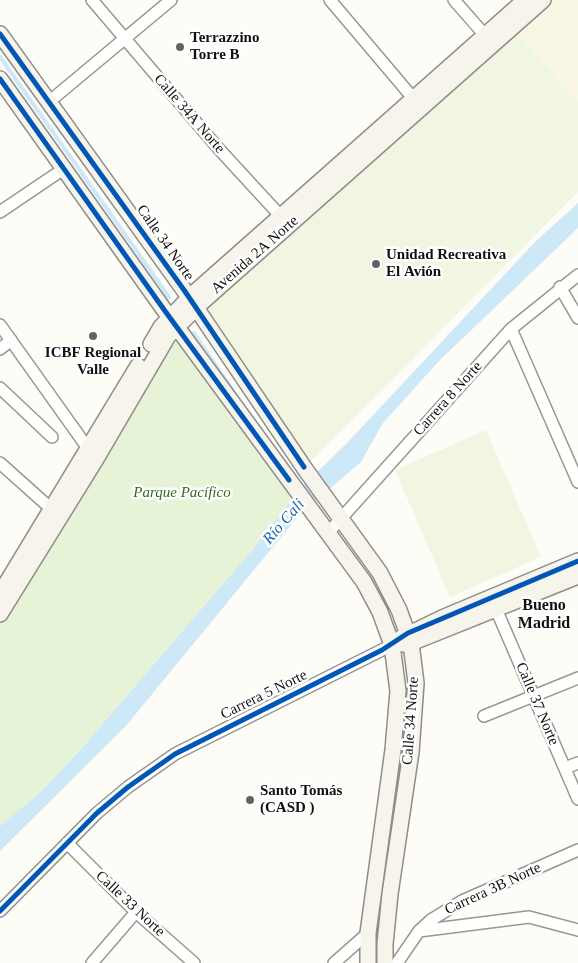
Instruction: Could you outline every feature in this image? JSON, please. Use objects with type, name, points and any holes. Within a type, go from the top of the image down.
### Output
[{"type":"main road","name":"Avenida 2A Norte","points":[[489,40],[525,0]]},
{"type":"main road","name":"Avenida 2A Norte","points":[[0,614],[56,513],[92,455],[161,327],[173,322],[192,303],[489,40],[543,0]]},
{"type":"main road","name":"Calle 34 Norte","points":[[0,34],[50,101],[192,303],[305,469],[380,573],[410,638],[416,683],[411,752],[390,894],[385,963]]},
{"type":"main road","name":"Calle 34 Norte","points":[[0,79],[173,322],[364,582],[380,612],[392,644],[398,692],[393,750],[368,934],[368,963]]},
{"type":"main road","name":"Avenida 2A Norte","points":[[0,594],[56,513]]},
{"type":"main road","name":"Carrera 5 Norte","points":[[410,638],[578,561]]},
{"type":"main road","name":"Carrera 5 Norte","points":[[392,644],[496,609],[578,576]]},
{"type":"main road","points":[[374,892],[390,894]]},
{"type":"street","name":"Calle 34A Norte","points":[[92,0],[218,148],[285,221]]},
{"type":"street","points":[[50,101],[126,40],[171,0]]},
{"type":"street","points":[[330,0],[418,104]]},
{"type":"street","points":[[454,0],[489,40]]},
{"type":"street","points":[[0,212],[65,168]]},
{"type":"street","name":"Carrera 8 Norte","points":[[325,528],[511,329],[578,275]]},
{"type":"street","points":[[560,288],[578,318]]},
{"type":"street","points":[[0,325],[92,455]]},
{"type":"street","points":[[511,329],[578,482]]},
{"type":"street","points":[[0,349],[11,340]]},
{"type":"street","points":[[0,388],[52,437]]},
{"type":"street","points":[[0,463],[56,513]]},
{"type":"street","name":"Calle 37 Norte","points":[[496,609],[578,799]]},
{"type":"street","name":"Carrera 5 Norte","points":[[0,911],[97,813],[128,787],[175,754],[392,644]]},
{"type":"street","points":[[484,716],[578,678]]},
{"type":"street","points":[[565,768],[578,763]]},
{"type":"street","name":"Calle 33 Norte","points":[[67,844],[136,912],[194,963]]},
{"type":"street","name":"Carrera 3B Norte","points":[[397,963],[419,931],[431,920],[462,901],[578,850]]},
{"type":"street","points":[[92,963],[136,912]]},
{"type":"street","points":[[419,931],[529,918],[578,930]]},
{"type":"street","points":[[334,963],[368,934]]},
{"type":"shaded area","points":[[543,0],[578,0],[578,101],[511,28]]},
{"type":"green space","name":"Unidad Recreativa El Avión","points":[[511,28],[578,101],[578,192],[309,463],[201,303]]},
{"type":"green space","name":"Parque Pacífico","points":[[177,327],[298,493],[253,549],[82,748],[41,792],[0,826],[0,614]]},
{"type":"green space","points":[[486,430],[541,557],[450,597],[395,470]]},
{"type":"water","name":"Río Cali","points":[[578,203],[578,228],[440,360],[383,423],[361,462],[300,514],[125,727],[0,851],[0,826],[41,792],[82,748],[253,549],[302,487],[347,443],[535,242]]},
{"type":"waterway","points":[[0,57],[169,297]]},
{"type":"waterway","points":[[194,333],[238,398]]},
{"type":"cycle path","points":[[0,34],[184,290],[304,467]]},
{"type":"cycle path","points":[[0,79],[165,311],[289,480]]},
{"type":"cycle path","points":[[0,911],[97,813],[128,787],[175,754],[382,650],[408,633],[578,561]]},
{"type":"place","name":"Terrazzino Torre B","points":[[180,47]]},
{"type":"place","name":"Unidad Recreativa El Avión","points":[[376,264]]},
{"type":"place","name":"ICBF Regional Valle","points":[[93,336]]},
{"type":"place","name":"Santo Tomás (CASD )","points":[[250,800]]},
{"type":"district","name":"Bueno Madrid","points":[[544,615]]}]
